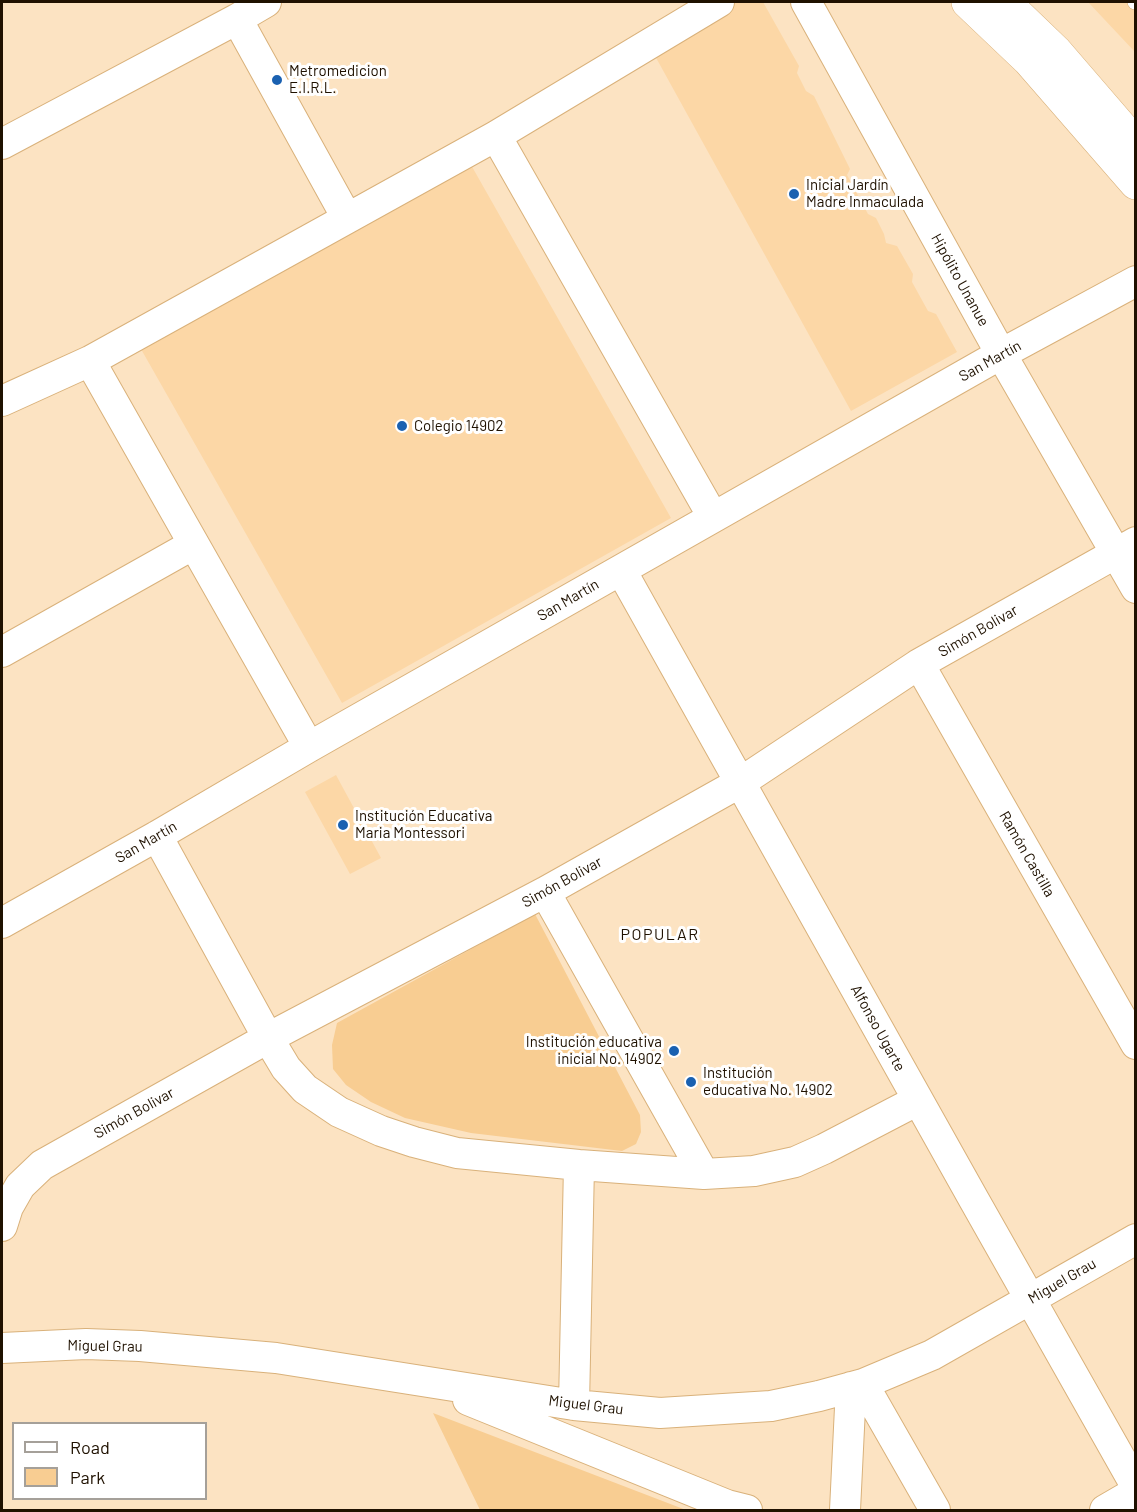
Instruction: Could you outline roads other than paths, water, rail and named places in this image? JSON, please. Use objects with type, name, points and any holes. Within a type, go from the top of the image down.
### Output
[{"type":"main road","points":[[968,2],[1029,60],[1136,183]]},
{"type":"main road","points":[[1004,2],[1056,51],[1136,145]]},
{"type":"street","points":[[2,144],[266,2]]},
{"type":"street","points":[[2,401],[90,361],[496,136],[719,2]]},
{"type":"street","name":"Hipólito Unanue","points":[[806,2],[1002,354],[1126,547],[1136,588]]},
{"type":"street","points":[[237,19],[347,218]]},
{"type":"street","points":[[496,136],[713,517]]},
{"type":"street","name":"San Martín","points":[[2,923],[713,517],[1136,281]]},
{"type":"street","points":[[90,361],[309,747]]},
{"type":"street","points":[[2,652],[194,544]]},
{"type":"street","name":"Simón Bolivar","points":[[2,1226],[8,1207],[20,1186],[42,1165],[268,1038],[545,892],[741,782],[919,664],[1126,547]]},
{"type":"street","name":"Alfonso Ugarte","points":[[621,570],[1029,1300],[1136,1486]]},
{"type":"street","name":"Ramón Castilla","points":[[919,664],[1136,1044]]},
{"type":"street","points":[[157,836],[286,1068],[305,1089],[339,1112],[381,1131],[457,1153],[704,1174],[754,1172],[795,1162],[918,1100]]},
{"type":"street","points":[[545,892],[704,1174]]},
{"type":"street","points":[[574,1405],[579,1165]]},
{"type":"street","name":"Miguel Grau","points":[[2,1348],[86,1344],[192,1350],[276,1358],[574,1405],[660,1413],[771,1406],[857,1386],[932,1354],[1136,1239]]},
{"type":"street","points":[[422,1381],[716,1501],[747,1510]]},
{"type":"street","points":[[845,1510],[857,1386]]},
{"type":"street","points":[[857,1386],[935,1510]]},
{"type":"street","points":[[1105,1510],[1136,1492]]},
{"type":"place","name":"Metromedicion E.I.R.L.","points":[[277,80]]},
{"type":"place","name":"Inicial Jardín Madre Inmaculada","points":[[794,194]]},
{"type":"place","name":"Colegio 14902","points":[[402,426]]},
{"type":"place","name":"Institución Educativa Maria Montessori","points":[[343,825]]},
{"type":"place","name":"Institución educativa inicial No. 14902","points":[[674,1051]]},
{"type":"place","name":"Institución educativa No. 14902","points":[[691,1082]]},
{"type":"district","name":"POPULAR","points":[[660,935]]}]
